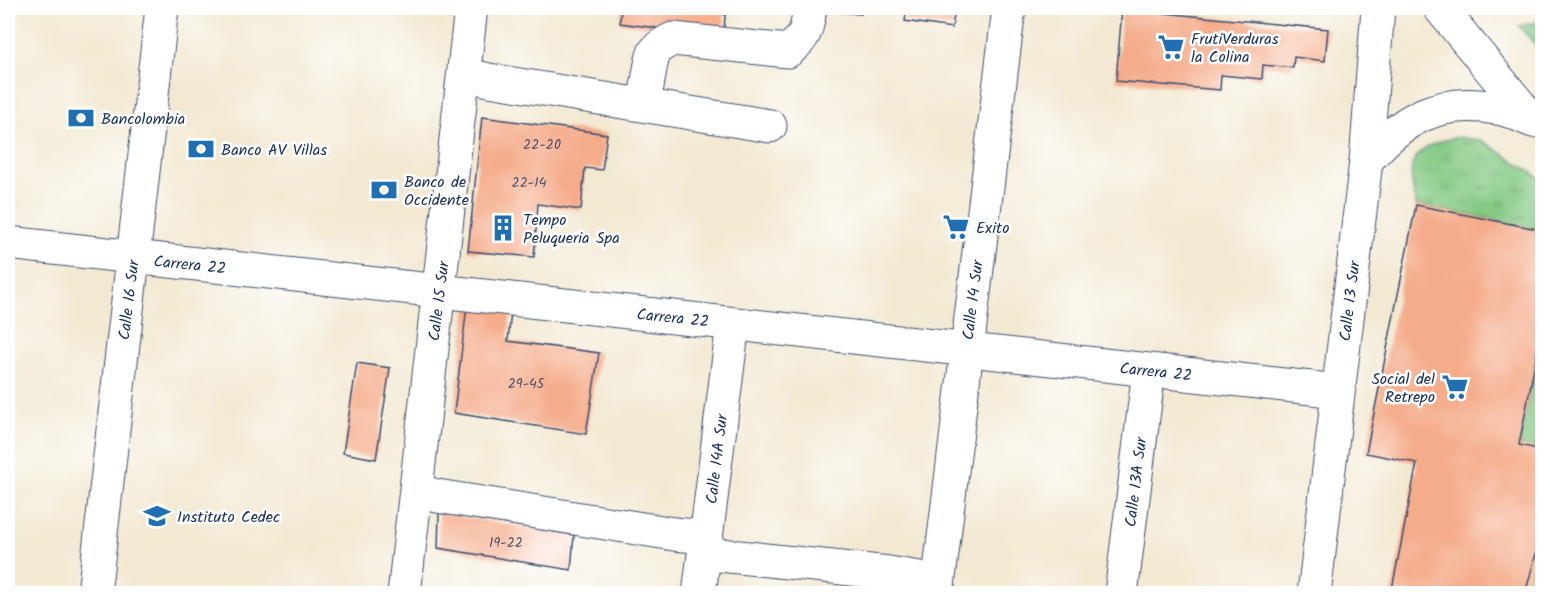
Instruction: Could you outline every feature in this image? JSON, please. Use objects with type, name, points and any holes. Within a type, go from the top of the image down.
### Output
[{"type":"street","name":"Calle 16 Sur","points":[[94,594],[162,8]]},
{"type":"street","name":"Calle 15 Sur","points":[[404,594],[471,8]]},
{"type":"street","points":[[642,105],[654,51],[665,43],[673,39],[788,51],[800,41],[806,30],[810,8]]},
{"type":"street","name":"Calle 14 Sur","points":[[937,587],[1009,8]]},
{"type":"street","name":"Calle 13 Sur","points":[[1314,594],[1366,161],[1378,8]]},
{"type":"street","points":[[1440,8],[1537,125]]},
{"type":"street","points":[[464,74],[770,126]]},
{"type":"street","points":[[1366,161],[1383,141],[1427,112],[1462,105],[1498,108],[1537,125]]},
{"type":"street","name":"Carrera 22","points":[[8,243],[1338,391]]},
{"type":"street","name":"Calle 14A Sur","points":[[699,594],[733,324]]},
{"type":"street","name":"Calle 13A Sur","points":[[1121,594],[1149,370]]},
{"type":"street","points":[[416,490],[436,496],[674,534],[705,546],[720,555],[889,573],[937,587]]},
{"type":"green space","points":[[1542,21],[1542,53],[1519,26]]},
{"type":"green space","points":[[1459,137],[1483,141],[1542,179],[1542,230],[1416,205],[1411,175],[1415,159],[1419,153],[1431,145]]},
{"type":"green space","points":[[1542,328],[1542,450],[1519,445]]},
{"type":"green space","points":[[1542,531],[1542,593],[1525,593]]},
{"type":"building","points":[[621,8],[726,8],[723,37],[620,23]]},
{"type":"building","points":[[827,8],[863,8],[861,14],[827,11]]},
{"type":"building","points":[[907,8],[955,8],[952,28],[905,21]]},
{"type":"building","name":"FrutiVerduras la Colina","points":[[1122,9],[1328,29],[1325,61],[1294,57],[1293,68],[1263,65],[1262,79],[1221,75],[1220,90],[1116,81]]},
{"type":"building","points":[[482,117],[607,134],[602,170],[585,168],[581,210],[538,204],[534,257],[468,251]]},
{"type":"building","name":"Social del Retrepo","points":[[1416,205],[1542,230],[1542,328],[1519,445],[1542,450],[1542,532],[1525,594],[1391,594],[1417,463],[1366,453]]},
{"type":"building","points":[[467,306],[511,312],[508,341],[599,353],[586,434],[454,413]]},
{"type":"building","points":[[357,363],[390,368],[376,459],[343,453]]},
{"type":"building","points":[[439,513],[574,535],[571,570],[438,548]]},
{"type":"place","name":"FrutiVerduras la Colina","points":[[1171,47]]},
{"type":"place","name":"Bancolombia","points":[[81,118]]},
{"type":"place","name":"Banco AV Villas","points":[[201,149]]},
{"type":"place","name":"Banco de Occidente","points":[[384,190]]},
{"type":"place","name":"Exito","points":[[956,227]]},
{"type":"place","name":"Tempo Peluqueria Spa","points":[[503,228]]},
{"type":"place","name":"Social del Retrepo","points":[[1455,387]]},
{"type":"place","name":"Instituto Cedec","points":[[157,516]]}]
